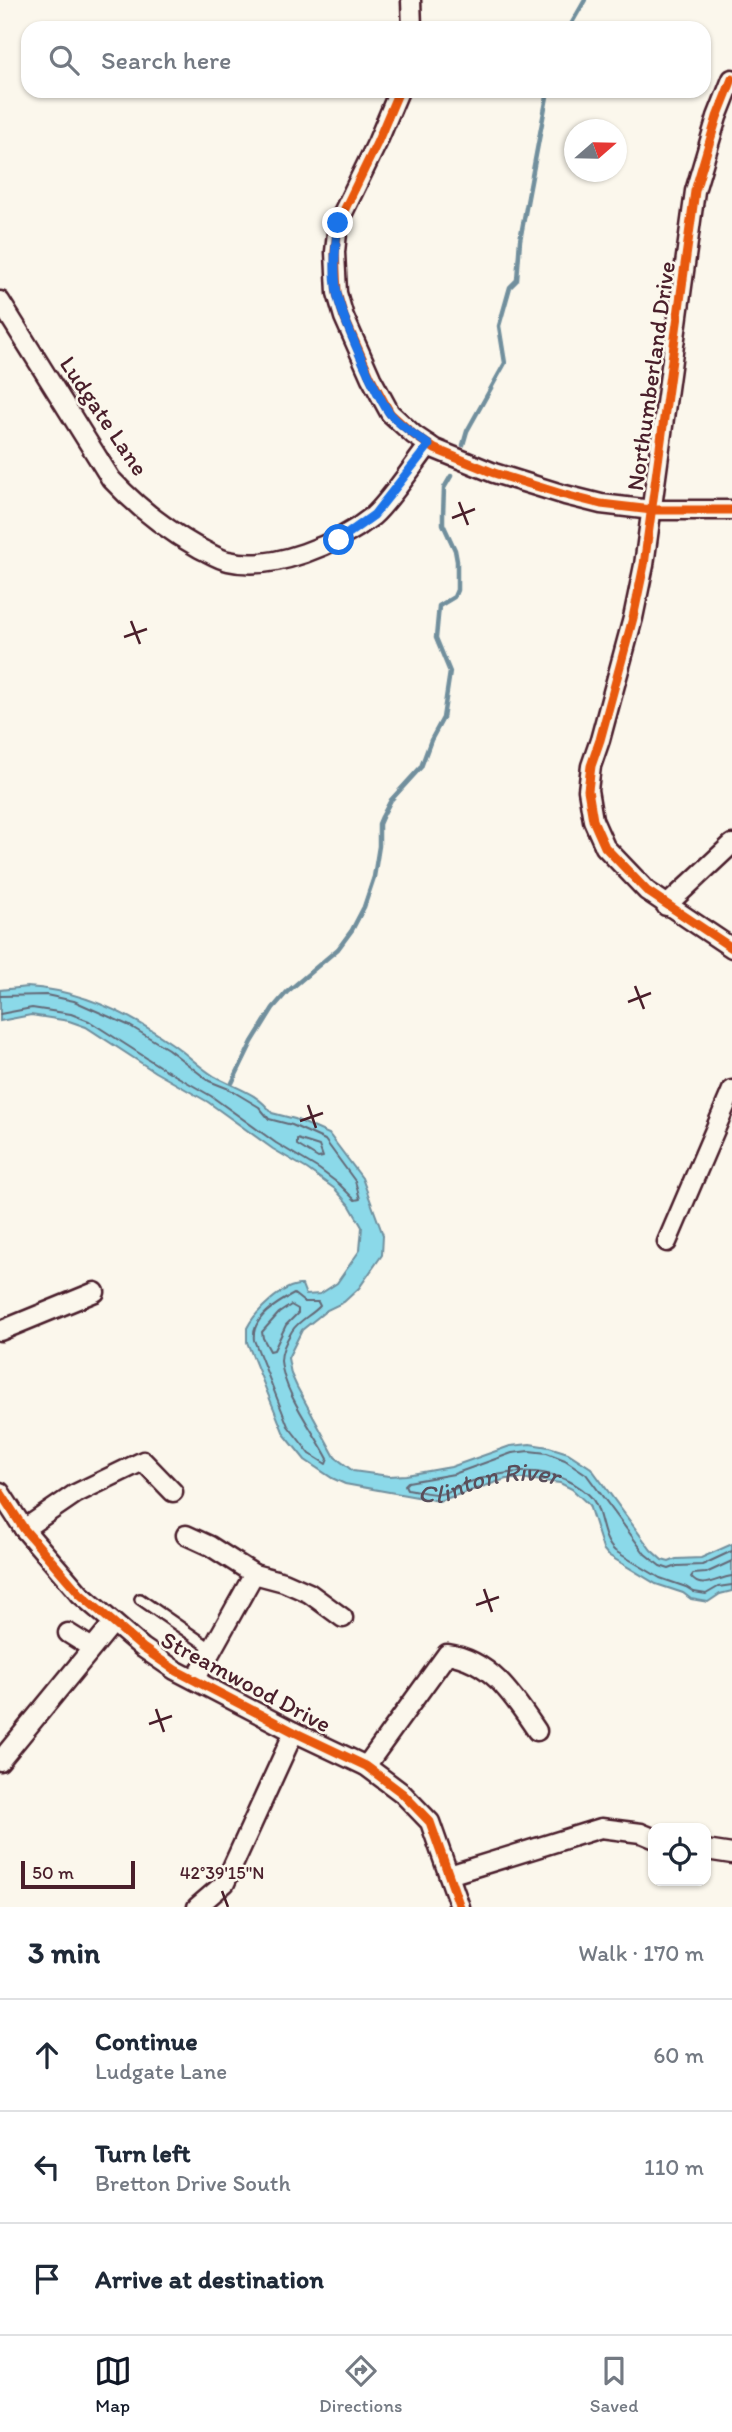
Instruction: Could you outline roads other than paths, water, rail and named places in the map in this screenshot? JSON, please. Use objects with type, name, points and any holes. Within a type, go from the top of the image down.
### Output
[{"type":"street","points":[[411,0],[412,21]]},
{"type":"street","name":"Northumberland Drive","points":[[732,79],[717,117],[695,191],[652,510],[633,618],[600,740],[590,766],[588,790],[593,820],[605,847],[646,891],[732,948]]},
{"type":"street","points":[[395,98],[377,143],[338,223],[335,252],[337,293],[344,317],[390,413],[429,445],[494,473],[565,495],[601,504],[652,510],[732,510]]},
{"type":"street","name":"Ludgate Lane","points":[[0,301],[111,479],[135,504],[174,534],[228,561],[255,563],[280,559],[339,540],[374,515],[429,445]]},
{"type":"street","points":[[666,906],[732,844]]},
{"type":"street","points":[[667,1242],[732,1090]]},
{"type":"street","points":[[0,1331],[95,1292]]},
{"type":"street","points":[[24,1529],[75,1494],[143,1461],[173,1492]]},
{"type":"street","name":"Streamwood Drive","points":[[3,1504],[80,1594],[143,1648],[195,1680],[366,1766],[402,1793],[430,1822],[460,1907]]},
{"type":"street","points":[[186,1535],[210,1546],[254,1574],[284,1582],[309,1593],[343,1618]]},
{"type":"street","points":[[195,1680],[254,1574]]},
{"type":"street","points":[[0,1761],[113,1623]]},
{"type":"street","points":[[68,1633],[92,1648]]},
{"type":"street","points":[[366,1766],[447,1654],[463,1656],[494,1675],[517,1701],[537,1731]]},
{"type":"street","points":[[197,1907],[225,1883],[295,1732]]},
{"type":"street","points":[[449,1875],[601,1828],[648,1836]]},
{"type":"street","points":[[711,1851],[732,1854]]},
{"type":"lane","points":[[140,1599],[212,1649]]},
{"type":"water","name":"Clinton River","points":[[27,987],[85,998],[138,1022],[177,1047],[214,1076],[252,1095],[272,1113],[295,1119],[329,1134],[362,1178],[383,1235],[382,1255],[359,1288],[344,1302],[327,1310],[302,1330],[288,1358],[297,1387],[335,1457],[353,1471],[389,1476],[451,1467],[510,1446],[530,1444],[568,1453],[591,1468],[651,1550],[662,1560],[669,1562],[676,1559],[701,1558],[732,1544],[732,1591],[720,1594],[708,1602],[691,1599],[683,1593],[656,1584],[608,1555],[603,1549],[589,1505],[572,1489],[560,1483],[506,1479],[439,1501],[345,1484],[305,1460],[284,1434],[247,1342],[247,1328],[263,1307],[287,1289],[302,1285],[306,1295],[320,1294],[337,1283],[360,1250],[362,1227],[350,1206],[335,1189],[307,1169],[273,1149],[208,1102],[155,1072],[86,1027],[69,1021],[31,1015],[0,1021],[0,990]]},
{"type":"waterway","points":[[573,21],[585,0]]},
{"type":"waterway","points":[[463,445],[467,431],[505,363],[499,326],[510,287],[517,280],[520,240],[547,98]]},
{"type":"waterway","points":[[232,1083],[252,1042],[273,1008],[287,992],[338,949],[352,930],[364,907],[374,877],[382,817],[391,800],[421,767],[443,718],[450,672],[436,638],[439,606],[454,597],[457,590],[455,550],[443,524],[444,488],[451,476]]}]
